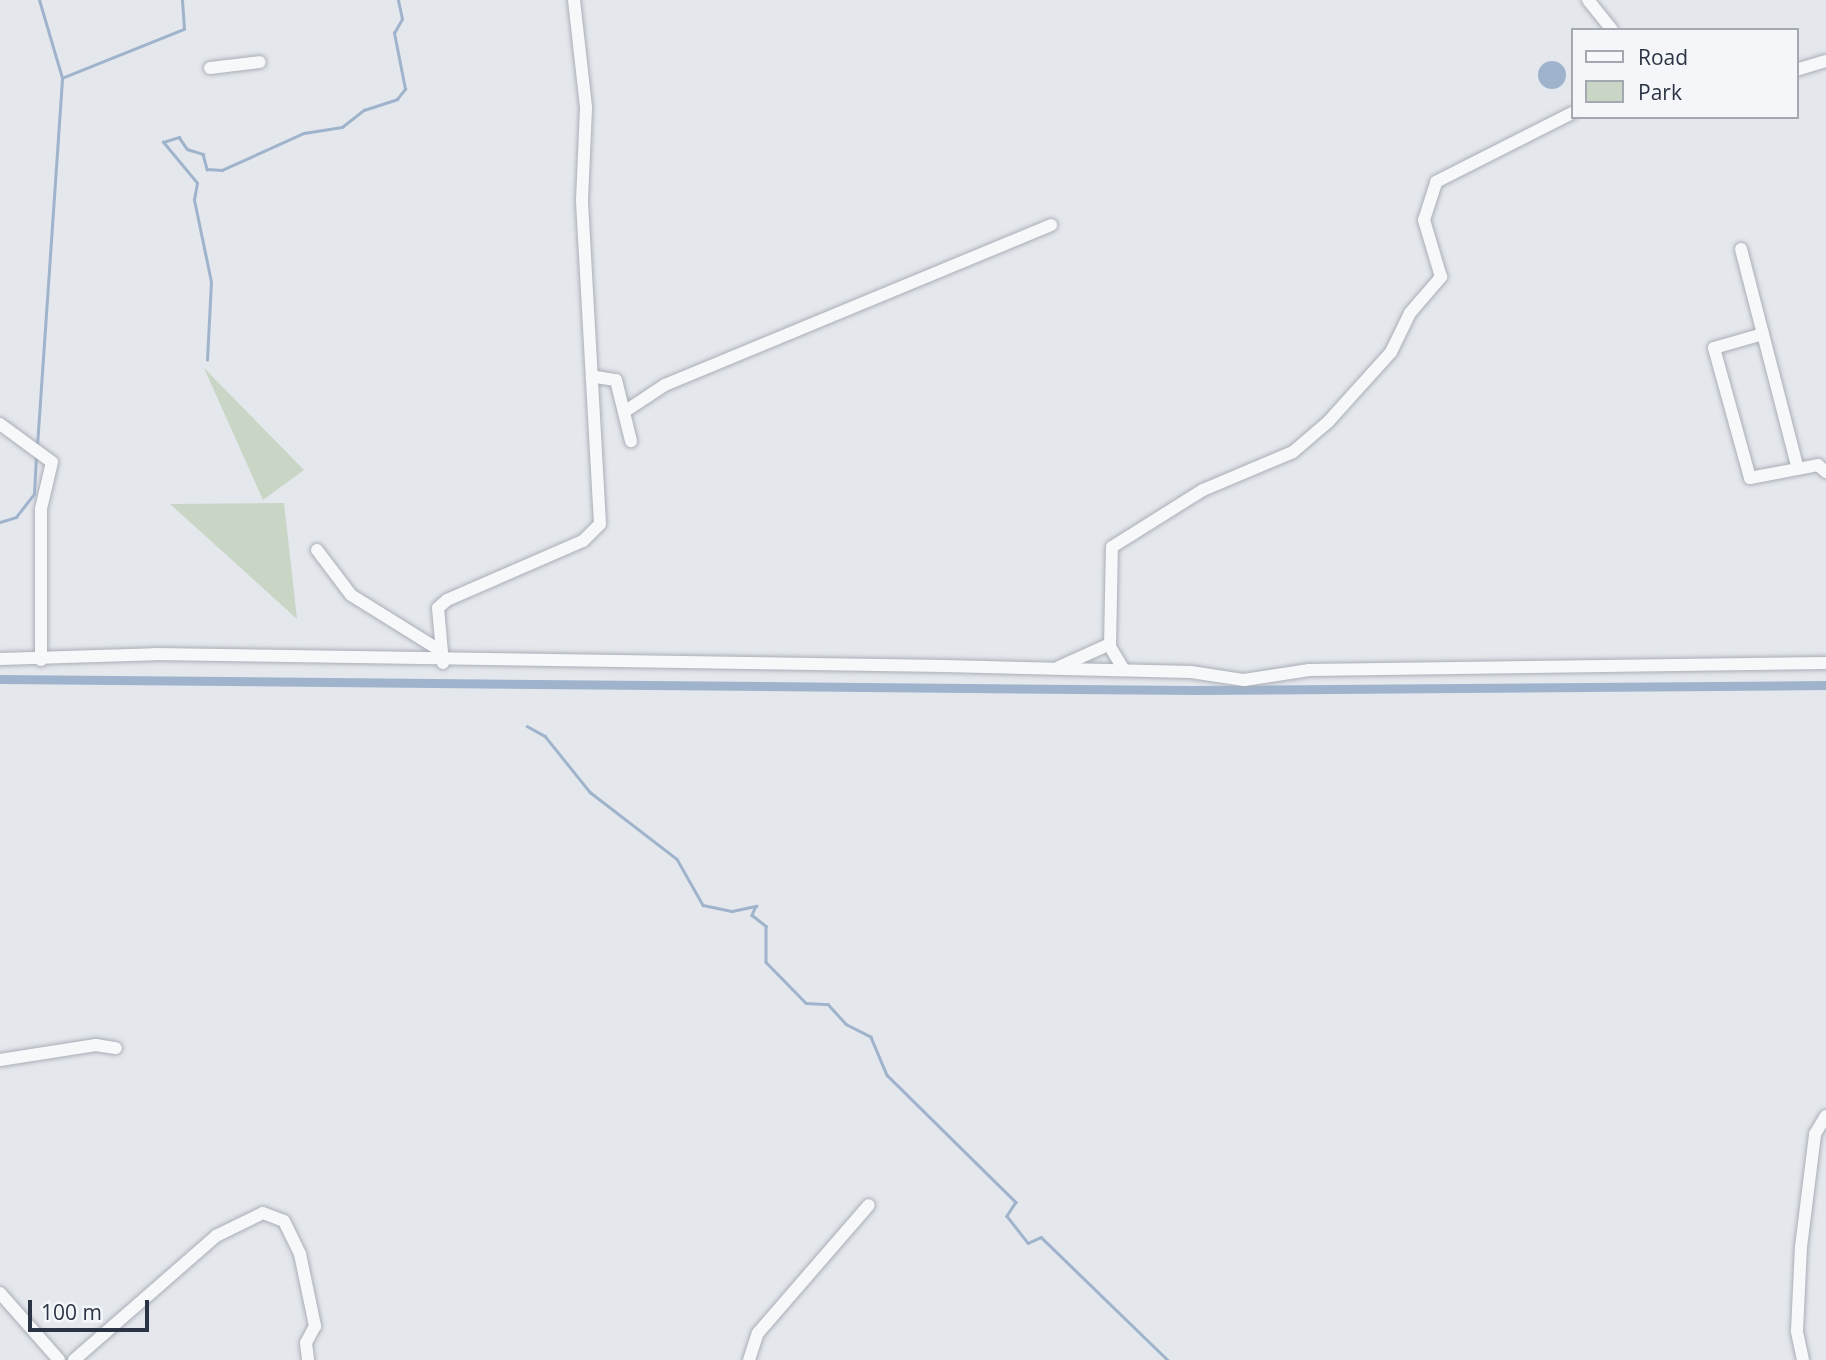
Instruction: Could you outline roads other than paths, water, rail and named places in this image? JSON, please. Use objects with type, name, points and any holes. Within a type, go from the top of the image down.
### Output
[{"type":"street","points":[[442,657],[438,608],[447,600],[583,541],[600,524],[596,377],[582,200],[586,107],[574,0]]},
{"type":"street","points":[[1588,0],[1610,28]]},
{"type":"street","points":[[1798,69],[1826,61]]},
{"type":"street","points":[[212,66],[250,64]]},
{"type":"street","points":[[1124,670],[1110,645],[1112,547],[1203,490],[1293,452],[1359,392],[1391,352],[1410,313],[1441,276],[1424,220],[1427,202],[1436,182],[1570,114]]},
{"type":"street","points":[[624,412],[665,385],[1051,225]]},
{"type":"street","points":[[1741,249],[1798,469]]},
{"type":"street","points":[[1763,334],[1714,348],[1750,478],[1818,465],[1826,472]]},
{"type":"street","points":[[596,377],[616,380],[631,441]]},
{"type":"street","points":[[0,424],[52,462],[41,509],[41,660]]},
{"type":"street","points":[[317,550],[351,595],[442,657]]},
{"type":"street","points":[[1052,669],[1110,645]]},
{"type":"street","points":[[0,659],[41,660],[155,654],[442,657],[1124,670],[1244,680],[1319,670],[1826,663]]},
{"type":"street","points":[[0,1060],[96,1045],[116,1048]]},
{"type":"street","points":[[1803,1360],[1797,1331],[1801,1247],[1815,1134],[1826,1116]]},
{"type":"street","points":[[750,1360],[758,1333],[869,1205]]},
{"type":"street","points":[[74,1360],[216,1236],[263,1213],[284,1221],[300,1254],[315,1326],[306,1343],[308,1360]]},
{"type":"street","points":[[0,1293],[59,1360]]},
{"type":"water","points":[[1552,61],[1562,65],[1566,75],[1562,85],[1552,89],[1542,85],[1538,75],[1542,65]]},
{"type":"waterway","points":[[37,446],[62,78],[39,0]]},
{"type":"waterway","points":[[62,78],[184,29],[182,0]]},
{"type":"waterway","points":[[207,360],[211,282],[194,200],[197,183],[163,142],[179,137],[187,149],[203,154],[207,169],[222,170],[304,133],[342,127],[364,110],[397,99],[405,89],[394,33],[402,19],[398,0]]},
{"type":"waterway","points":[[0,522],[16,517],[34,494],[36,456]]},
{"type":"waterway","points":[[0,679],[1196,690],[1826,685]]},
{"type":"waterway","points":[[527,726],[545,736],[590,792],[677,859],[703,905],[732,911],[756,906],[752,915],[766,926],[766,962],[806,1003],[828,1004],[846,1024],[871,1037],[887,1075],[1016,1202],[1007,1216],[1028,1243],[1041,1237],[1168,1360]]}]
